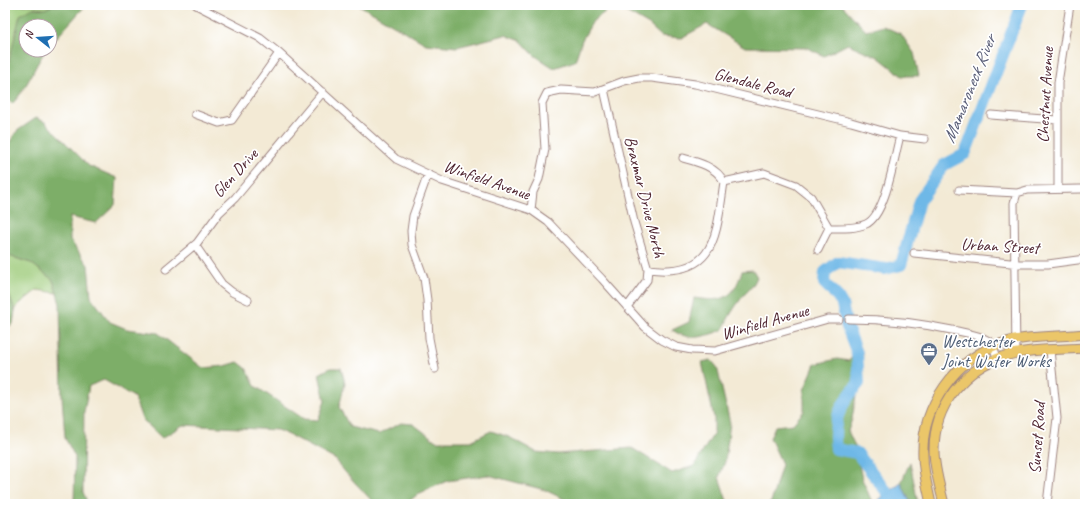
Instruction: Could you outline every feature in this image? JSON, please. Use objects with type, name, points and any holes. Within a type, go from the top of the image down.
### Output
[{"type":"main road","points":[[931,504],[922,457],[923,439],[933,408],[943,389],[960,368],[977,355],[993,346],[1016,340],[1085,334]]},
{"type":"main road","points":[[944,504],[934,450],[937,424],[941,410],[966,376],[987,362],[1016,353],[1085,348]]},
{"type":"street","name":"Winfield Avenue","points":[[196,5],[260,38],[323,92],[396,159],[442,181],[531,210],[548,222],[645,327],[662,340],[676,347],[692,350],[715,351],[828,319],[839,319]]},
{"type":"street","name":"Chestnut Avenue","points":[[1058,188],[1057,120],[1059,69],[1070,5]]},
{"type":"street","points":[[195,114],[219,123],[232,120],[279,53]]},
{"type":"street","name":"Glendale Road","points":[[531,210],[533,192],[539,179],[545,149],[542,103],[545,95],[552,91],[589,93],[624,81],[639,78],[673,81],[836,118],[900,136],[924,139]]},
{"type":"street","name":"Braxmar Drive North","points":[[604,89],[634,222],[648,269],[647,280],[627,307]]},
{"type":"street","name":"Glen Drive","points":[[166,269],[195,245],[219,213],[245,186],[323,92]]},
{"type":"street","points":[[991,115],[1057,120]]},
{"type":"street","points":[[829,228],[859,226],[867,224],[874,218],[884,196],[900,136]]},
{"type":"street","points":[[648,269],[666,272],[679,270],[703,258],[712,246],[717,229],[724,182],[721,176],[709,167],[683,158]]},
{"type":"street","points":[[724,182],[764,173],[796,185],[811,197],[829,228]]},
{"type":"street","points":[[428,174],[413,216],[411,231],[412,245],[424,278],[428,300],[429,338],[435,369]]},
{"type":"street","points":[[959,190],[1017,193],[1027,190],[1058,188],[1081,189]]},
{"type":"street","points":[[1016,353],[1014,203],[1017,193]]},
{"type":"street","points":[[818,250],[829,228]]},
{"type":"street","points":[[195,245],[222,284],[232,292],[248,300]]},
{"type":"street","name":"Urban Street","points":[[914,253],[1015,264],[1048,264],[1085,259]]},
{"type":"street","points":[[849,319],[879,318],[920,323],[975,335],[989,341],[993,346],[997,358]]},
{"type":"street","name":"Sunset Road","points":[[1046,504],[1057,418],[1050,350]]},
{"type":"green space","points":[[11,5],[53,5],[45,9],[33,8],[29,18],[18,18],[18,44],[5,78],[5,17]]},
{"type":"green space","points":[[53,5],[86,5],[58,36],[58,18],[19,18],[20,15],[33,8],[45,9]]},
{"type":"green space","points":[[359,5],[614,5],[593,21],[582,40],[575,61],[554,68],[534,55],[521,41],[505,35],[457,47],[426,44]]},
{"type":"green space","points":[[614,5],[842,5],[866,31],[883,26],[901,34],[914,53],[919,76],[902,76],[878,57],[848,44],[824,56],[808,48],[745,47],[707,24],[681,38],[661,36],[649,25]]},
{"type":"green space","points":[[18,23],[18,58],[41,58],[18,98],[12,104],[5,96],[5,78]]},
{"type":"green space","points":[[36,118],[45,122],[89,166],[117,178],[115,205],[96,223],[70,217],[70,240],[88,265],[91,297],[110,322],[127,329],[158,333],[203,368],[225,366],[238,362],[246,368],[255,386],[304,419],[318,420],[325,401],[319,374],[330,368],[341,368],[345,383],[339,407],[350,427],[379,434],[401,423],[413,424],[436,441],[471,441],[491,431],[509,437],[536,452],[558,454],[632,448],[672,473],[694,466],[714,433],[714,418],[702,362],[711,360],[717,367],[730,423],[725,462],[719,477],[727,501],[731,504],[574,504],[545,490],[488,475],[447,481],[418,494],[406,504],[375,504],[345,472],[336,460],[277,430],[183,425],[162,438],[142,419],[134,397],[104,380],[89,386],[84,412],[83,492],[88,504],[74,504],[75,457],[65,438],[62,397],[60,304],[53,280],[31,263],[9,256],[5,261],[5,149],[17,131]]},
{"type":"green space","points":[[9,256],[31,263],[53,280],[57,293],[37,290],[18,305],[15,311],[5,282],[5,261]]},
{"type":"green space","points":[[753,270],[757,277],[756,280],[735,307],[723,330],[709,335],[691,337],[679,334],[672,330],[689,322],[694,298],[712,300],[726,297],[735,288],[742,271]]},
{"type":"green space","points":[[5,282],[15,311],[13,324],[5,328]]},
{"type":"green space","points":[[860,346],[863,354],[852,419],[848,431],[855,446],[862,479],[873,504],[768,504],[771,502],[782,464],[770,438],[775,426],[793,424],[804,411],[804,390],[815,364],[837,359],[849,361]]},
{"type":"green space","points":[[910,462],[918,504],[911,504],[901,483]]},
{"type":"water","points":[[901,483],[911,504],[873,504]]},
{"type":"waterway","name":"Mamaroneck River","points":[[896,504],[857,453],[836,449],[835,430],[839,413],[842,406],[859,383],[857,353],[846,324],[842,304],[838,297],[824,283],[825,272],[838,262],[885,269],[901,265],[919,201],[944,165],[965,154],[1022,5]]},
{"type":"place","name":"Westchester Joint Water Works","points":[[929,366]]}]
